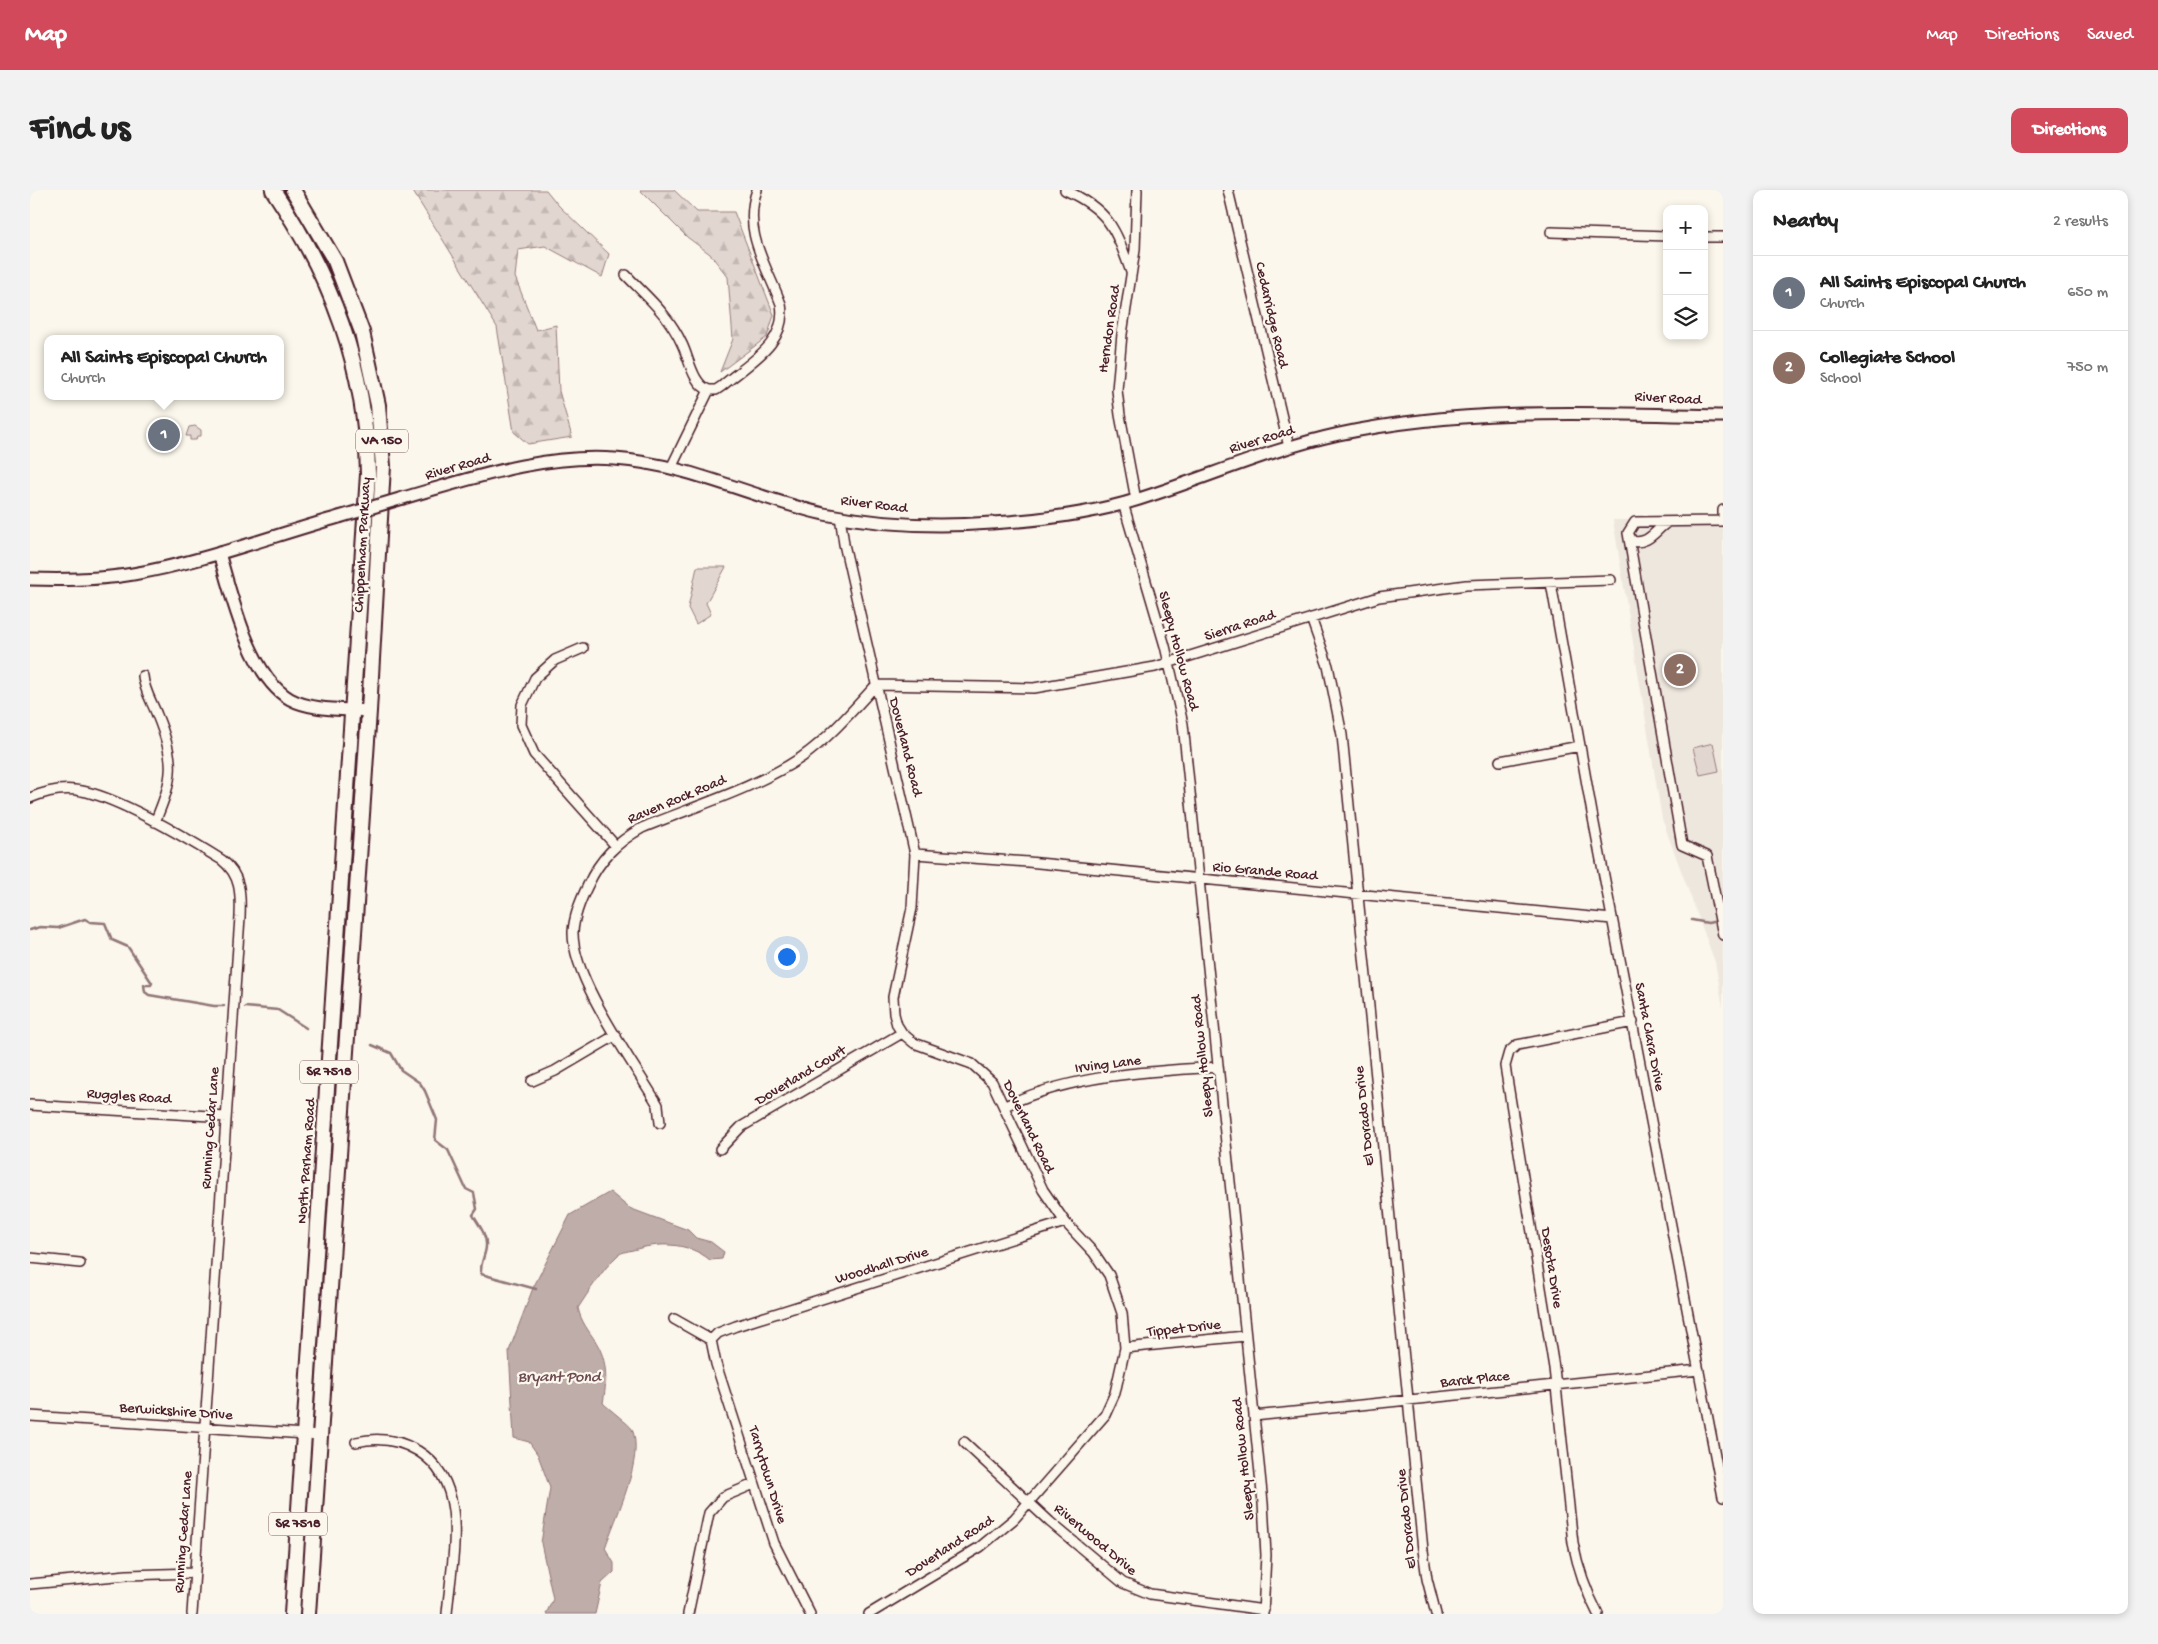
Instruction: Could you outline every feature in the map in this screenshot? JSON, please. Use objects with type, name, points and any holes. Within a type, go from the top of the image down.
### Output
[{"type":"highway","name":"Chippenham Parkway","points":[[274,190],[305,240],[329,288],[347,338],[361,398],[368,489],[353,709]]},
{"type":"highway","name":"Chippenham Parkway","points":[[293,190],[321,234],[350,296],[368,354],[378,405],[383,450],[383,492],[370,711]]},
{"type":"highway","name":"North Parham Road","points":[[292,1614],[353,709]]},
{"type":"highway","name":"North Parham Road","points":[[308,1614],[370,711]]},
{"type":"main road","name":"River Road","points":[[30,579],[75,579],[132,574],[219,553],[500,470],[558,460],[616,459],[672,468],[776,501],[840,516],[896,524],[951,525],[1052,518],[1136,500],[1289,447],[1380,426],[1464,417],[1602,412],[1723,416]]},
{"type":"main road","points":[[219,553],[248,642],[273,684],[290,699],[302,703],[370,711]]},
{"type":"street","points":[[626,275],[652,300],[671,323],[699,383],[709,390],[716,390],[769,347],[775,340],[782,324],[781,304],[754,236],[752,208],[757,190]]},
{"type":"street","points":[[1065,190],[1091,202],[1104,216],[1115,233],[1132,275]]},
{"type":"street","name":"Herndon Road","points":[[1136,500],[1117,390],[1119,352],[1135,250],[1137,190]]},
{"type":"street","name":"Cedarridge Road","points":[[1228,190],[1289,447]]},
{"type":"street","points":[[1551,232],[1663,236]]},
{"type":"street","points":[[1708,237],[1723,237]]},
{"type":"street","points":[[672,468],[709,390]]},
{"type":"street","name":"Sleepy Hollow Road","points":[[1122,503],[1170,663],[1183,724],[1254,1416],[1266,1555],[1264,1612]]},
{"type":"street","points":[[1722,930],[1707,856],[1682,845],[1628,533],[1635,522],[1723,521],[1723,510]]},
{"type":"street","name":"Doverland Road","points":[[840,516],[844,544],[915,854],[912,908],[892,1002],[894,1014],[902,1033],[921,1046],[978,1068],[992,1082],[1005,1106],[1043,1190],[1065,1222],[1094,1253],[1114,1286],[1122,1313],[1125,1348],[1116,1393],[1105,1415],[1029,1502],[988,1542],[869,1614]]},
{"type":"street","points":[[1628,533],[1632,541],[1640,543],[1646,541],[1656,530],[1668,522]]},
{"type":"street","name":"Sierra Road","points":[[876,685],[1034,688],[1093,679],[1170,663],[1360,602],[1403,593],[1466,585],[1611,580]]},
{"type":"street","name":"Santa Clara Drive","points":[[1551,583],[1612,919],[1723,1497]]},
{"type":"street","name":"El Dorado Drive","points":[[1311,618],[1328,666],[1338,707],[1423,1550],[1427,1579],[1436,1614]]},
{"type":"street","points":[[583,648],[555,660],[535,678],[522,705],[521,725],[534,754],[615,845]]},
{"type":"street","points":[[143,676],[168,747],[172,766],[169,784],[154,822]]},
{"type":"street","name":"Raven Rock Road","points":[[660,1123],[658,1105],[580,970],[573,933],[583,895],[600,864],[615,845],[642,828],[748,786],[790,764],[827,736],[876,685]]},
{"type":"street","points":[[1500,761],[1580,746]]},
{"type":"street","name":"Running Cedar Lane","points":[[30,798],[53,790],[84,791],[100,795],[154,822],[222,860],[233,870],[240,887],[240,917],[192,1614]]},
{"type":"street","name":"Rio Grande Road","points":[[915,854],[1612,919]]},
{"type":"street","name":"Desota Drive","points":[[1598,1614],[1583,1579],[1573,1543],[1556,1385],[1506,1079],[1506,1059],[1512,1049],[1523,1044],[1633,1022]]},
{"type":"street","name":"Doverland Court","points":[[720,1149],[741,1128],[902,1033]]},
{"type":"street","points":[[532,1080],[555,1071],[616,1035]]},
{"type":"street","name":"Irving Lane","points":[[1005,1106],[1070,1083],[1218,1067]]},
{"type":"street","name":"Ruggles Road","points":[[30,1105],[226,1117]]},
{"type":"street","name":"Woodhall Drive","points":[[711,1340],[718,1333],[736,1326],[1065,1222]]},
{"type":"street","points":[[30,1258],[80,1263]]},
{"type":"street","points":[[674,1319],[711,1340]]},
{"type":"street","name":"Tippet Drive","points":[[1125,1348],[1245,1336]]},
{"type":"street","name":"Tarrytown Drive","points":[[711,1340],[716,1364],[777,1552],[810,1614]]},
{"type":"street","name":"Barck Place","points":[[1254,1416],[1699,1370]]},
{"type":"street","name":"Berwickshire Drive","points":[[30,1416],[320,1436]]},
{"type":"street","points":[[356,1442],[369,1439],[398,1441],[424,1455],[440,1472],[452,1502],[454,1536],[447,1614]]},
{"type":"street","name":"Riverwood Drive","points":[[964,1442],[1098,1563],[1133,1589],[1264,1612]]},
{"type":"street","points":[[688,1614],[709,1514],[723,1497],[754,1484]]},
{"type":"street","points":[[30,1584],[128,1575],[195,1573]]},
{"type":"shaded area","points":[[1613,520],[1723,520],[1723,1007],[1715,962],[1662,819]]},
{"type":"green space","points":[[412,190],[546,190],[559,206],[609,254],[602,277],[545,246],[518,250],[515,277],[536,330],[556,325],[559,391],[572,437],[528,444],[514,432],[497,327]]},
{"type":"green space","points":[[640,190],[674,190],[697,212],[734,212],[774,315],[767,337],[720,372],[733,339],[728,277],[710,254],[687,237]]},
{"type":"green space","points":[[195,426],[201,430],[201,436],[197,436],[196,440],[190,440],[190,436],[186,436],[189,427]]},
{"type":"green space","points":[[697,567],[726,567],[706,603],[711,614],[696,624],[688,608]]},
{"type":"green space","points":[[1713,743],[1719,771],[1700,775],[1693,748]]},
{"type":"water","name":"Bryant Pond","points":[[610,1192],[629,1208],[688,1230],[696,1238],[711,1242],[724,1252],[722,1259],[710,1260],[692,1250],[673,1245],[643,1247],[623,1252],[618,1255],[596,1280],[578,1308],[583,1322],[600,1349],[605,1364],[606,1379],[603,1403],[632,1429],[635,1441],[635,1456],[627,1488],[605,1548],[614,1563],[614,1572],[602,1583],[595,1614],[546,1614],[553,1599],[541,1543],[550,1488],[538,1455],[529,1442],[514,1438],[509,1351],[533,1288],[570,1215]]},
{"type":"waterway","points":[[30,930],[40,927],[58,928],[85,919],[90,922],[105,923],[112,940],[128,947],[152,983],[151,985],[144,985],[145,992],[149,995],[224,1006]]},
{"type":"waterway","points":[[1692,920],[1708,923],[1717,921]]},
{"type":"waterway","points":[[245,1007],[278,1010],[306,1028]]},
{"type":"waterway","points":[[372,1045],[391,1053],[401,1070],[420,1083],[437,1120],[435,1140],[448,1150],[466,1189],[474,1193],[477,1209],[473,1215],[482,1229],[486,1242],[481,1274],[536,1289]]},
{"type":"place","name":"All Saints Episcopal Church","points":[[164,435]]},
{"type":"place","name":"Collegiate School","points":[[1680,670]]}]
